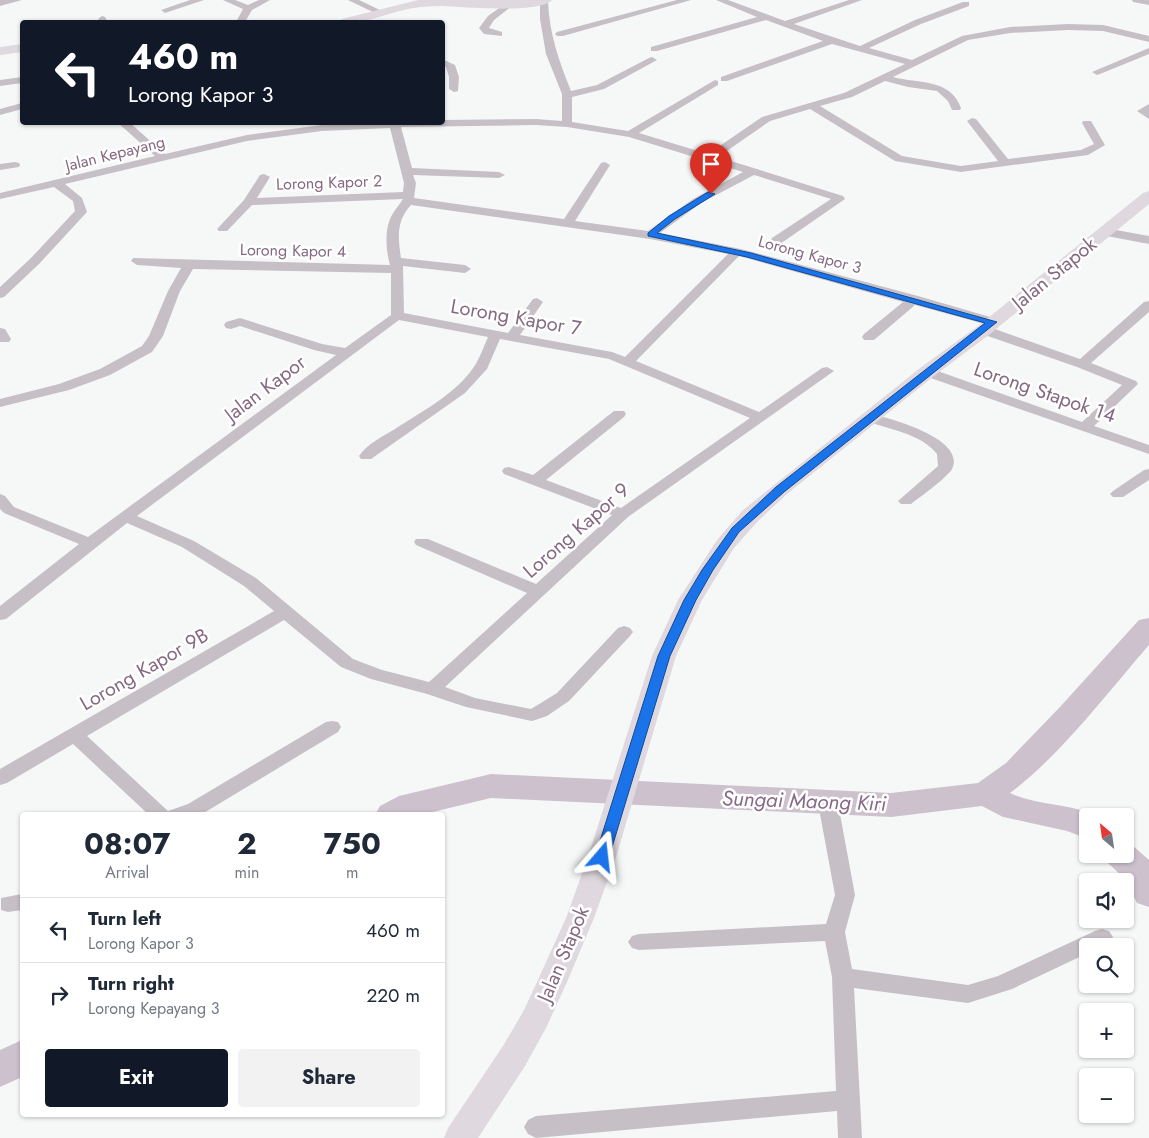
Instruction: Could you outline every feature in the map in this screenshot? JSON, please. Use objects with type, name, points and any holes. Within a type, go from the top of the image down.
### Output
[{"type":"main road","points":[[365,20],[380,12],[422,3],[508,4],[545,0]]},
{"type":"main road","points":[[0,51],[20,48]]},
{"type":"main road","name":"Jalan Stapok","points":[[460,1138],[514,1056],[535,1018],[580,918],[602,857],[641,733],[651,692],[664,656],[686,608],[708,570],[736,530],[780,490],[1149,196]]},
{"type":"street","points":[[0,3],[18,0]]},
{"type":"street","points":[[165,10],[200,0]]},
{"type":"street","points":[[227,0],[248,8]]},
{"type":"street","points":[[242,20],[248,8],[266,0]]},
{"type":"street","points":[[352,0],[380,12]]},
{"type":"street","points":[[545,0],[544,19],[551,54],[567,94],[567,124],[630,134],[836,196],[839,199],[776,241]]},
{"type":"street","points":[[560,34],[687,0]]},
{"type":"street","points":[[724,2],[738,0]]},
{"type":"street","points":[[785,24],[858,0]]},
{"type":"street","points":[[1137,0],[1149,2]]},
{"type":"street","points":[[724,2],[832,41],[913,63]]},
{"type":"street","points":[[499,34],[487,32],[484,28],[491,18],[508,4]]},
{"type":"street","points":[[860,49],[918,22],[966,4]]},
{"type":"street","points":[[567,94],[582,95],[593,92],[653,55],[766,17]]},
{"type":"street","points":[[711,158],[766,119],[848,95],[965,38],[1010,30],[1068,27],[1103,28],[1149,39]]},
{"type":"street","points":[[630,134],[720,81],[832,41]]},
{"type":"street","points":[[1096,72],[1149,51]]},
{"type":"street","points":[[445,63],[450,65],[454,77],[454,89]]},
{"type":"street","points":[[885,78],[908,84],[940,88],[953,100],[956,108]]},
{"type":"street","points":[[0,83],[20,80]]},
{"type":"street","points":[[812,106],[899,159],[961,169],[1060,156],[1096,149],[1100,145],[1087,123]]},
{"type":"street","points":[[0,112],[20,107]]},
{"type":"street","points":[[1149,107],[1142,111],[1149,116]]},
{"type":"street","points":[[972,121],[1004,162]]},
{"type":"street","name":"Jalan Kepayang","points":[[445,124],[536,122],[567,124]]},
{"type":"street","points":[[125,125],[163,158]]},
{"type":"street","name":"Jalan Kepayang","points":[[0,196],[58,184],[246,138],[319,125],[395,125]]},
{"type":"street","points":[[395,125],[408,171],[409,198],[400,209],[393,224],[392,242],[399,292],[398,316]]},
{"type":"street","points":[[0,166],[15,165]]},
{"type":"street","points":[[568,223],[605,165]]},
{"type":"street","points":[[408,171],[499,175]]},
{"type":"street","points":[[650,235],[672,217],[697,201],[754,171]]},
{"type":"street","points":[[223,229],[249,202],[264,177]]},
{"type":"street","points":[[0,294],[35,261],[81,212],[78,200],[58,184]]},
{"type":"street","name":"Lorong Kapor 3","points":[[409,198],[650,235],[737,252],[914,299],[988,326],[1132,384],[1084,428]]},
{"type":"street","name":"Lorong Kapor 2","points":[[249,202],[409,198]]},
{"type":"street","points":[[1105,232],[1149,240]]},
{"type":"street","points":[[737,252],[627,362],[759,417]]},
{"type":"street","name":"Lorong Kapor 4","points":[[137,261],[189,265],[396,265],[465,269]]},
{"type":"street","points":[[0,403],[64,387],[105,372],[147,349],[156,336],[174,291],[189,265]]},
{"type":"street","points":[[868,337],[914,299]]},
{"type":"street","points":[[512,336],[537,302]]},
{"type":"street","points":[[1082,364],[1149,304]]},
{"type":"street","name":"Lorong Kapor 7","points":[[398,316],[596,352],[627,362]]},
{"type":"street","name":"Jalan Kapor","points":[[0,615],[90,543],[398,316]]},
{"type":"street","points":[[231,325],[240,322],[319,347],[347,353]]},
{"type":"street","points":[[366,456],[382,442],[456,393],[472,379],[482,365],[496,334]]},
{"type":"street","name":"Lorong Kapor 9","points":[[432,689],[623,514],[827,371]]},
{"type":"street","name":"Lorong Stapok 14","points":[[927,372],[1149,450]]},
{"type":"street","points":[[535,481],[619,414]]},
{"type":"street","points":[[871,418],[928,440],[942,449],[946,458],[946,468],[906,501]]},
{"type":"street","points":[[509,471],[623,514]]},
{"type":"street","points":[[1118,494],[1149,473]]},
{"type":"street","points":[[0,500],[9,510],[90,543]]},
{"type":"street","points":[[126,517],[188,544],[250,582],[347,663],[377,675],[432,689],[472,703],[532,715],[541,712],[564,697],[624,632]]},
{"type":"street","points":[[422,542],[538,591]]},
{"type":"street","name":"Lorong Kapor 9B","points":[[160,812],[75,735],[285,612]]},
{"type":"street","name":"Lorong Kapor 9B","points":[[179,812],[195,809],[332,727]]},
{"type":"street","points":[[0,778],[75,735]]},
{"type":"street","points":[[830,814],[845,894],[834,932],[843,977],[850,1138]]},
{"type":"street","points":[[639,942],[834,932]]},
{"type":"street","points":[[843,977],[937,992],[968,994],[1004,983],[1079,949]]},
{"type":"street","points":[[536,1127],[848,1100]]},
{"type":"waterway","name":"Sungai Maong Kiri","points":[[986,794],[1017,771],[1070,716],[1149,627]]},
{"type":"waterway","name":"Sungai Maong Kiri","points":[[398,812],[411,805],[491,786],[891,805],[986,794]]},
{"type":"waterway","points":[[986,794],[1015,808],[1079,822]]},
{"type":"waterway","points":[[1130,863],[1139,871],[1149,893]]},
{"type":"waterway","name":"Sungai Maong Kiri","points":[[0,1070],[20,1058]]},
{"type":"route","points":[[602,857],[641,733],[651,692],[664,656],[690,600],[736,530],[780,490],[992,322],[748,254],[650,235],[672,217],[711,194]]}]
